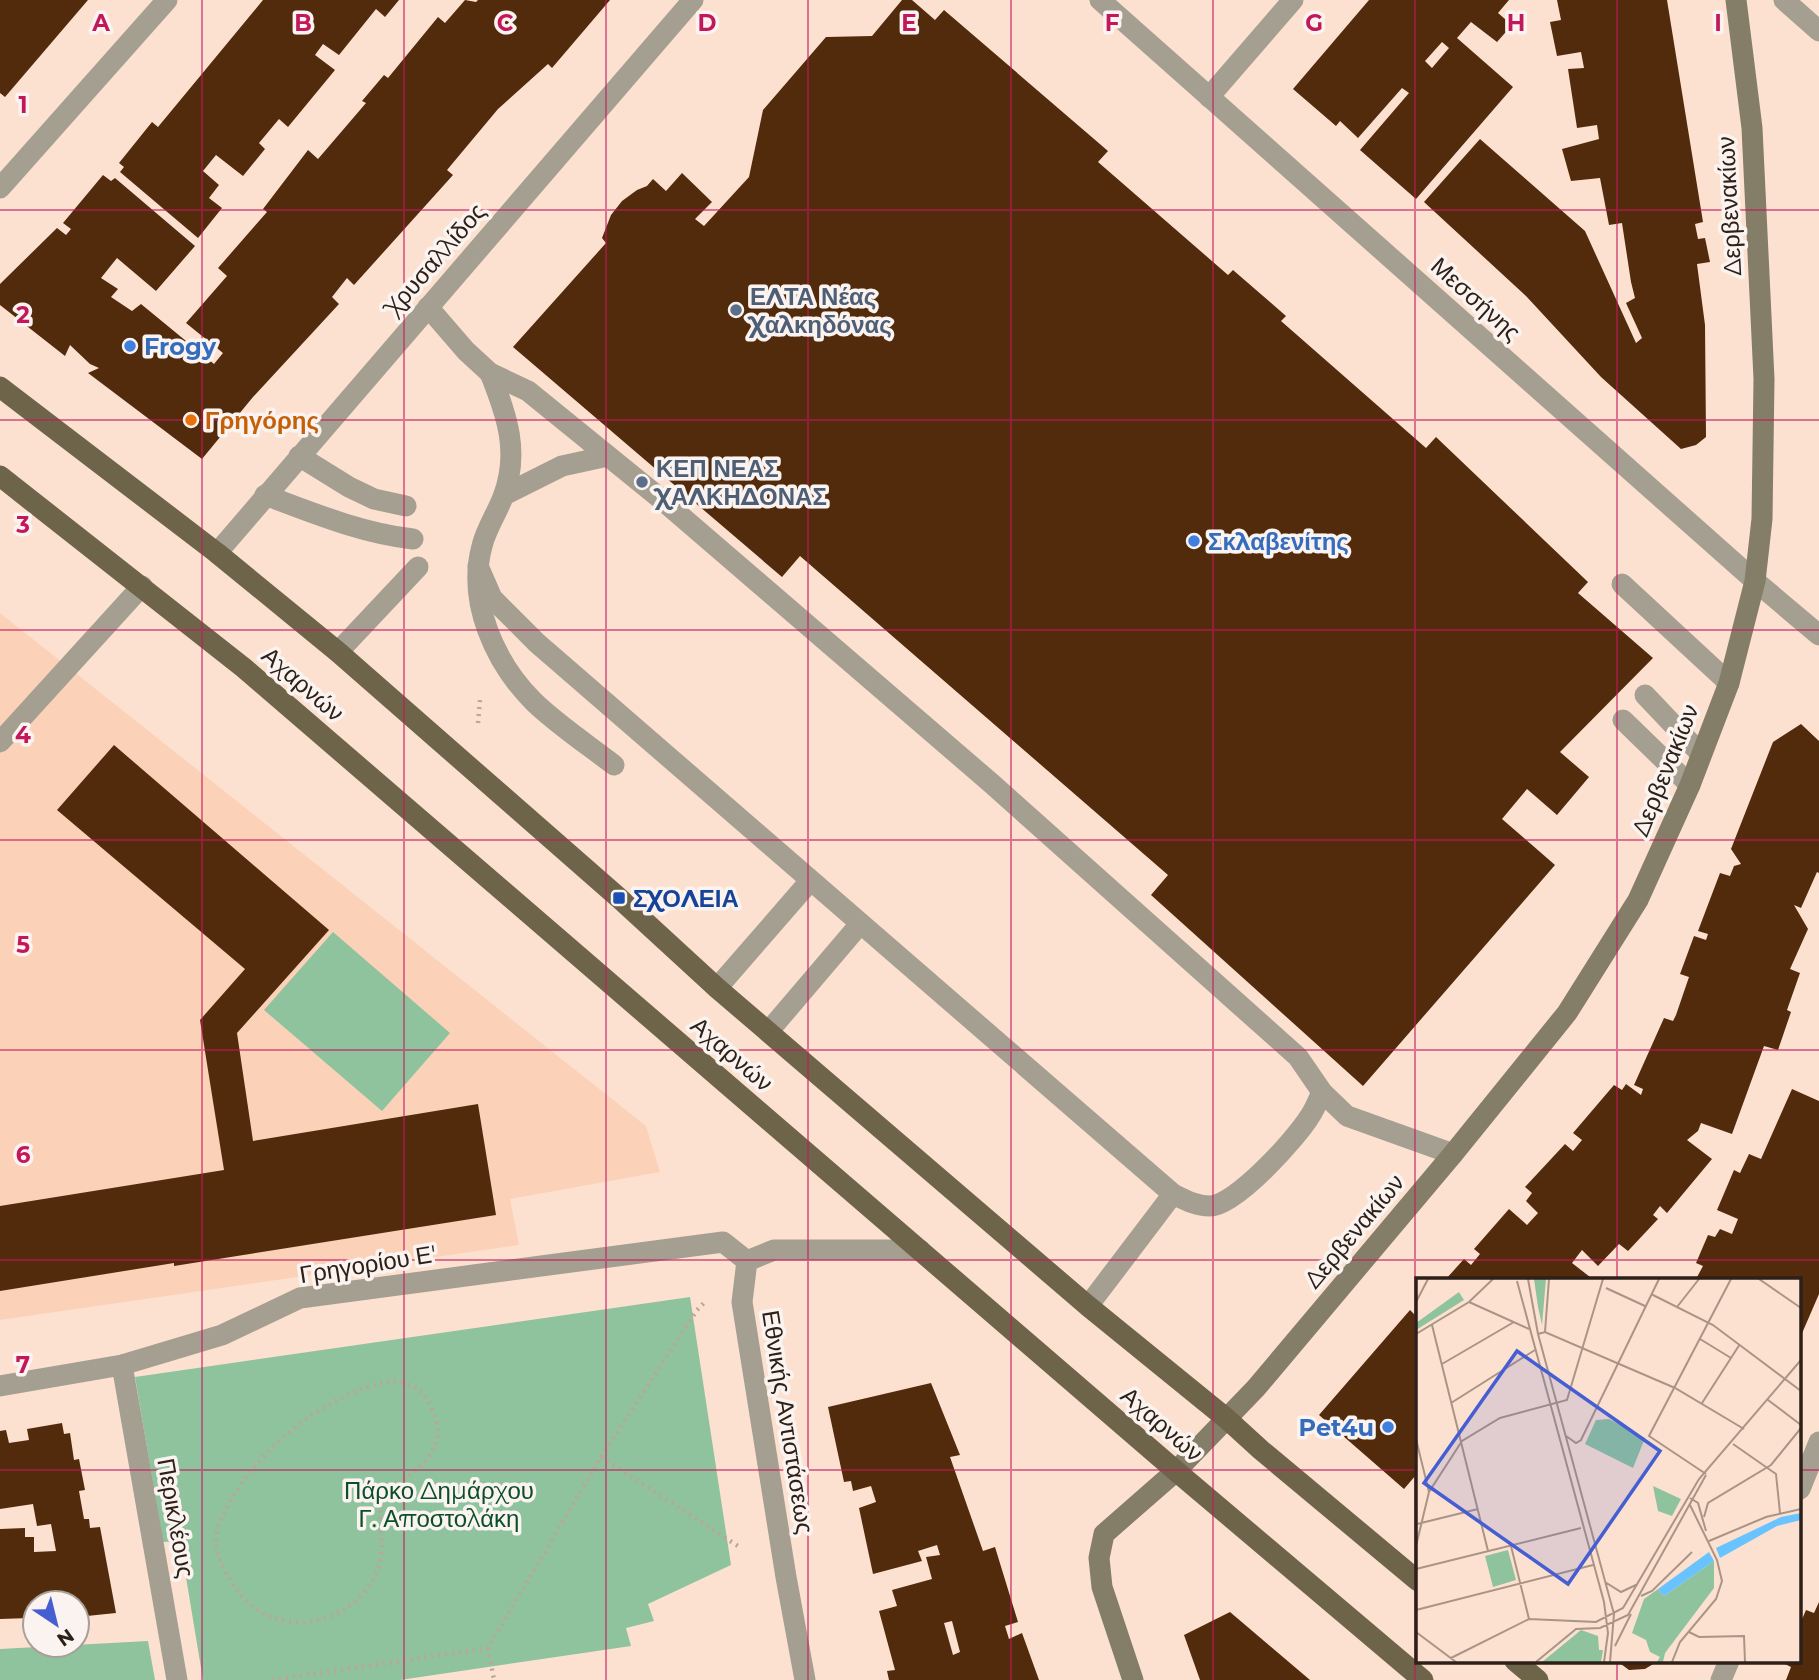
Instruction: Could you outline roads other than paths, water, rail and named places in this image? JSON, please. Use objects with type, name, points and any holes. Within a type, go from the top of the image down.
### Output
[{"type":"main road","name":"Αχαρνών","points":[[0,387],[217,553],[338,652],[768,1032],[1088,1306],[1227,1419],[1416,1579]]},
{"type":"main road","name":"Αχαρνών","points":[[0,476],[265,686],[1176,1472],[1423,1680]]},
{"type":"main road","points":[[1516,1662],[1538,1680]]},
{"type":"street","points":[[0,188],[167,0]]},
{"type":"street","name":"Χρυσαλλίδος","points":[[217,553],[693,0]]},
{"type":"street","name":"Μεσσήνης","points":[[1100,0],[1819,635]]},
{"type":"street","points":[[1209,97],[1293,0]]},
{"type":"street","name":"Δερβενακίων","points":[[1133,1680],[1102,1587],[1099,1558],[1104,1534],[1176,1472],[1256,1388],[1453,1154],[1567,1013],[1638,900],[1690,785],[1729,683],[1755,581],[1762,519],[1764,379],[1752,128],[1736,0]]},
{"type":"street","points":[[1784,0],[1819,30]]},
{"type":"street","points":[[428,307],[466,351],[490,373],[528,391],[661,499],[1051,836],[1298,1057],[1322,1092],[1347,1116],[1453,1154]]},
{"type":"street","points":[[490,373],[512,438],[513,463],[504,495],[482,545],[478,566],[478,602],[498,655],[534,701],[614,765]]},
{"type":"street","points":[[299,456],[361,493],[374,499],[406,506]]},
{"type":"street","points":[[504,495],[562,467],[608,456]]},
{"type":"street","points":[[265,495],[330,520],[386,536],[412,539]]},
{"type":"street","points":[[478,566],[492,598],[522,630],[1173,1194],[1191,1203],[1212,1206],[1236,1196],[1272,1161],[1309,1118],[1322,1092]]},
{"type":"street","points":[[338,652],[418,567]]},
{"type":"street","points":[[1622,584],[1729,683]]},
{"type":"street","points":[[0,743],[142,586]]},
{"type":"street","points":[[1645,695],[1702,754]]},
{"type":"street","points":[[1623,720],[1690,785]]},
{"type":"street","points":[[717,988],[810,881]]},
{"type":"street","points":[[768,1032],[860,924]]},
{"type":"street","points":[[1088,1306],[1173,1194]]},
{"type":"street","name":"Γρηγορίου Ε'","points":[[0,1386],[122,1365],[222,1335],[300,1298],[723,1241],[747,1261]]},
{"type":"street","points":[[747,1261],[774,1250],[920,1250]]},
{"type":"street","name":"Εθνικής Αντιστάσεως","points":[[747,1261],[741,1302],[786,1577],[806,1680]]},
{"type":"street","name":"Περικλέους","points":[[122,1365],[177,1680]]},
{"type":"street","points":[[1801,1487],[1819,1442]]},
{"type":"street","points":[[1721,1680],[1728,1662]]},
{"type":"place","name":"ΕΛΤΑ Νέας Χαλκηδόνας","points":[[736,310]]},
{"type":"place","name":"Frogy","points":[[130,346]]},
{"type":"place","name":"Γρηγόρης","points":[[191,420]]},
{"type":"place","name":"ΚΕΠ ΝΕΑΣ ΧΑΛΚΗΔΟΝΑΣ","points":[[642,482]]},
{"type":"place","name":"Σκλαβενίτης","points":[[1194,541]]},
{"type":"place","name":"ΣΧΟΛΕΙΑ","points":[[619,898]]},
{"type":"place","name":"Pet4u","points":[[1388,1427]]},
{"type":"park label","name":"Πάρκο Δημάρχου Γ. Αποστολάκη","points":[[439,1504]]}]
